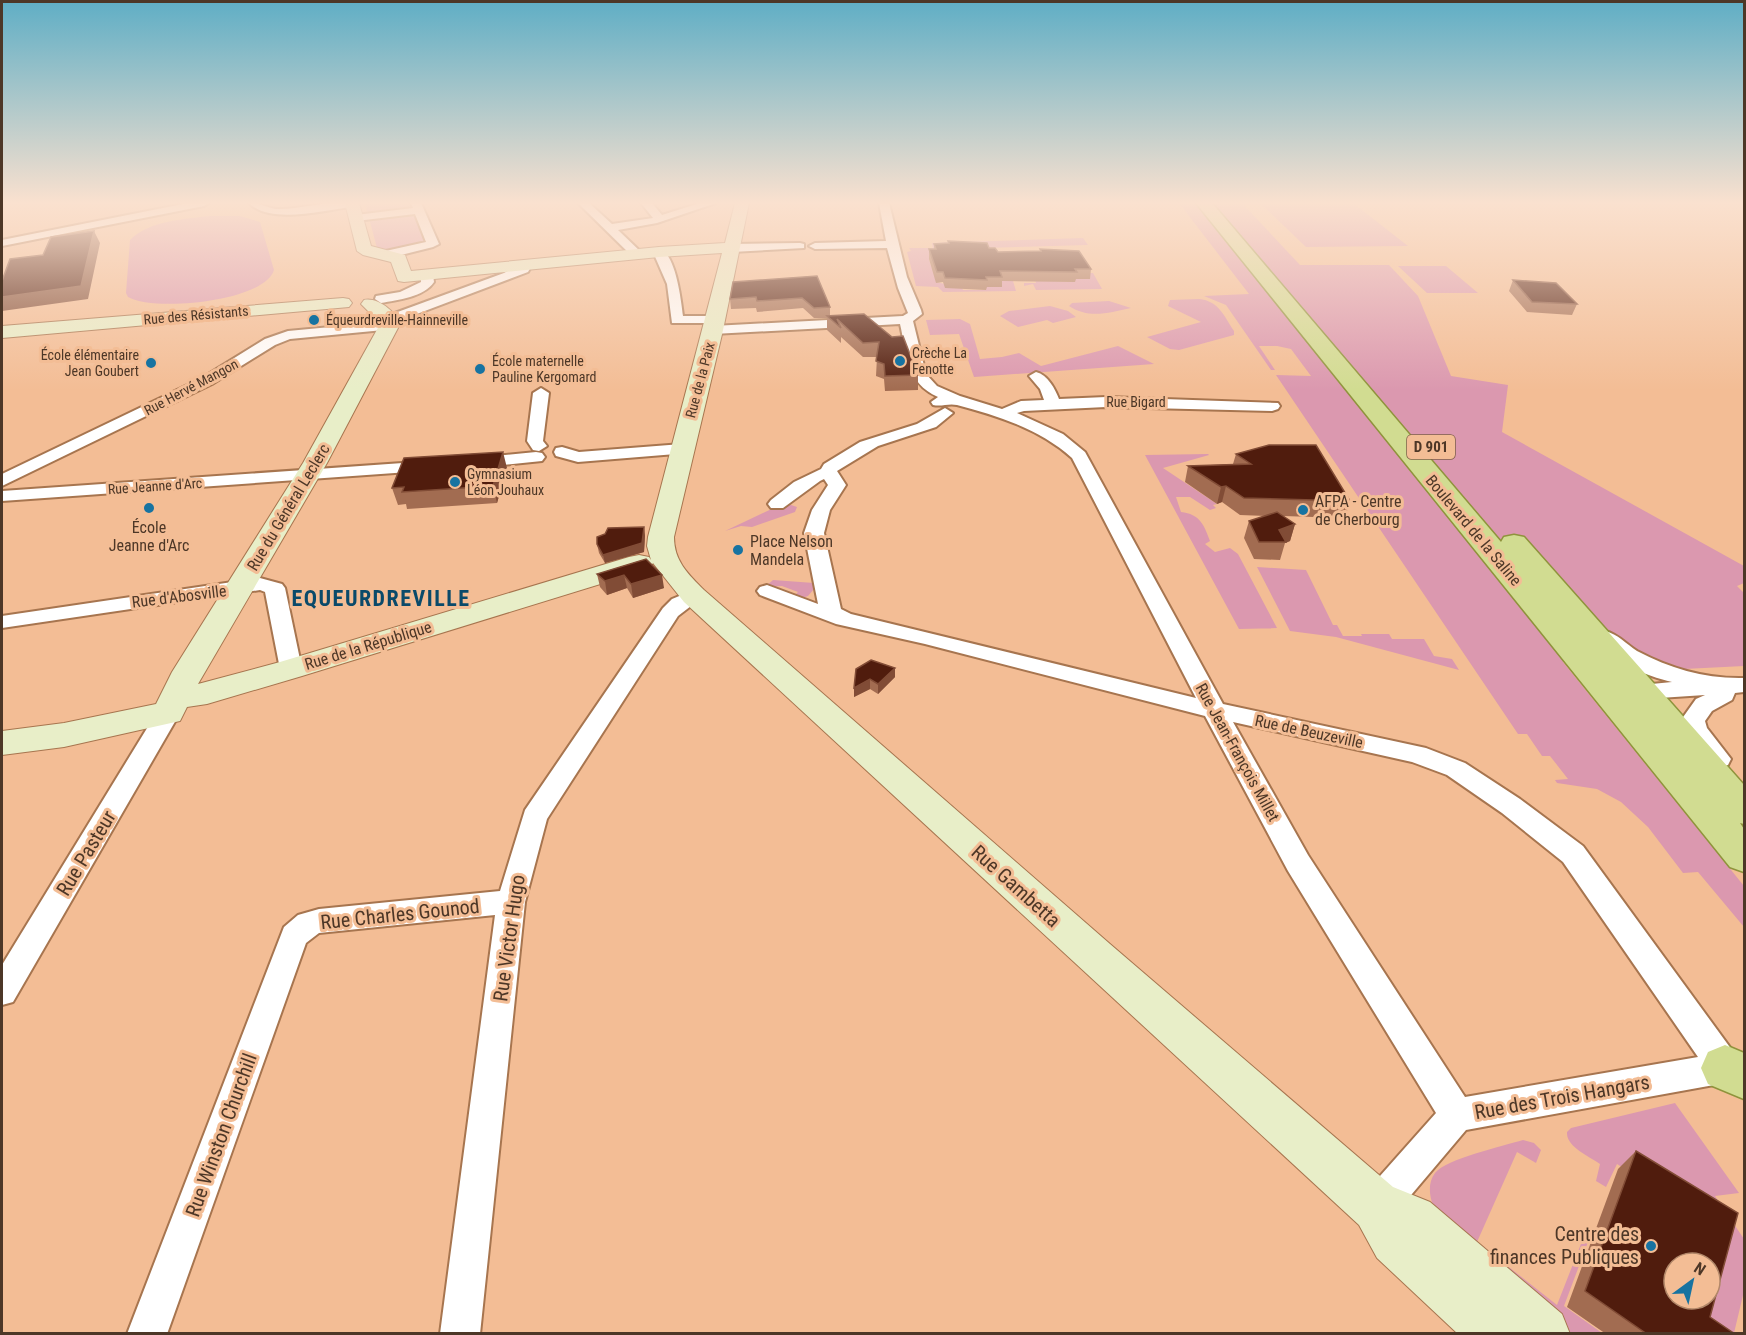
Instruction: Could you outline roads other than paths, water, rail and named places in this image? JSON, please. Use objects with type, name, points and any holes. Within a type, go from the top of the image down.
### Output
[{"type":"main road","points":[[401,265],[404,277]]},
{"type":"main road","points":[[381,308],[404,277],[523,265]]},
{"type":"main road","name":"Rue de la Paix","points":[[663,557],[660,543],[728,265]]},
{"type":"main road","name":"Boulevard de la Saline","points":[[1258,265],[1625,692],[1737,801]]},
{"type":"main road","name":"Boulevard de la Saline","points":[[1274,265],[1581,620],[1625,692],[1744,856]]},
{"type":"main road","name":"Rue des Résistants","points":[[2,333],[344,303],[381,308]]},
{"type":"main road","name":"Rue du Général Leclerc","points":[[172,706],[188,672],[308,475],[381,308]]},
{"type":"main road","name":"Rue Gambetta","points":[[663,557],[670,569],[694,596],[1377,1207]]},
{"type":"main road","name":"Rue de la République","points":[[2,743],[47,740],[118,722],[207,693],[663,557]]},
{"type":"main road","points":[[1377,1207],[1395,1240],[1500,1334]]},
{"type":"main road","points":[[1377,1207],[1412,1220],[1542,1334]]},
{"type":"street","name":"Rue Hervé Mangon","points":[[2,481],[207,381],[270,342],[381,308],[508,276],[526,265]]},
{"type":"street","points":[[664,265],[672,284],[677,320],[714,325],[906,320],[915,314],[914,304],[906,292],[898,265]]},
{"type":"street","points":[[381,308],[426,285],[427,275]]},
{"type":"street","points":[[777,504],[815,476],[828,472],[838,462],[864,447],[886,437],[933,423],[950,404],[920,375],[906,320]]},
{"type":"street","points":[[1036,376],[1047,388],[1053,404]]},
{"type":"street","points":[[538,452],[535,441],[541,393]]},
{"type":"street","name":"Rue Bigard","points":[[1003,414],[1021,406],[1053,404],[1167,401],[1272,405]]},
{"type":"street","name":"Rue Jean-François Millet","points":[[950,404],[978,412],[1003,414],[1058,438],[1079,456],[1298,863],[1457,1115]]},
{"type":"street","name":"Rue Jeanne d'Arc","points":[[2,496],[518,460],[538,452],[550,458],[562,452],[578,457],[682,449]]},
{"type":"street","points":[[828,472],[837,485],[821,510],[814,537],[829,606],[833,613]]},
{"type":"street","name":"Rue d'Abosville","points":[[2,622],[260,584],[275,588],[291,669]]},
{"type":"street","name":"Rue de Beuzeville","points":[[767,591],[823,613],[833,613],[844,619],[926,637],[1214,710],[1417,754],[1456,769],[1554,837],[1573,854],[1738,1065]]},
{"type":"street","name":"Rue Victor Hugo","points":[[460,1334],[511,902],[534,816],[670,612],[679,603],[694,596]]},
{"type":"street","points":[[1581,620],[1626,654],[1661,672],[1733,686]]},
{"type":"street","points":[[1625,692],[1733,686]]},
{"type":"street","points":[[1733,686],[1724,695],[1704,705],[1693,720],[1696,730],[1723,764],[1737,801]]},
{"type":"street","name":"Rue Pasteur","points":[[2,992],[172,706]]},
{"type":"street","name":"Rue Charles Gounod","points":[[294,936],[308,924],[318,921],[511,902]]},
{"type":"street","name":"Rue Winston Churchill","points":[[147,1334],[294,936]]},
{"type":"street","name":"Rue des Trois Hangars","points":[[1377,1207],[1403,1174],[1457,1115],[1738,1065]]},
{"type":"place","name":"Équeurdreville-Hainneville","points":[[314,320]]},
{"type":"place","name":"Crèche La Fenotte","points":[[900,361]]},
{"type":"place","name":"École élémentaire Jean Goubert","points":[[151,363]]},
{"type":"place","name":"École maternelle Pauline Kergomard","points":[[480,369]]},
{"type":"place","name":"Gymnasium Léon Jouhaux","points":[[455,482]]},
{"type":"place","name":"École Jeanne d'Arc","points":[[149,508]]},
{"type":"place","name":"AFPA - Centre de Cherbourg","points":[[1303,510]]},
{"type":"place","name":"Place Nelson Mandela","points":[[738,550]]},
{"type":"place","name":"Centre des finances Publiques","points":[[1651,1246]]},
{"type":"district","name":"EQUEURDREVILLE","points":[[381,598]]}]
